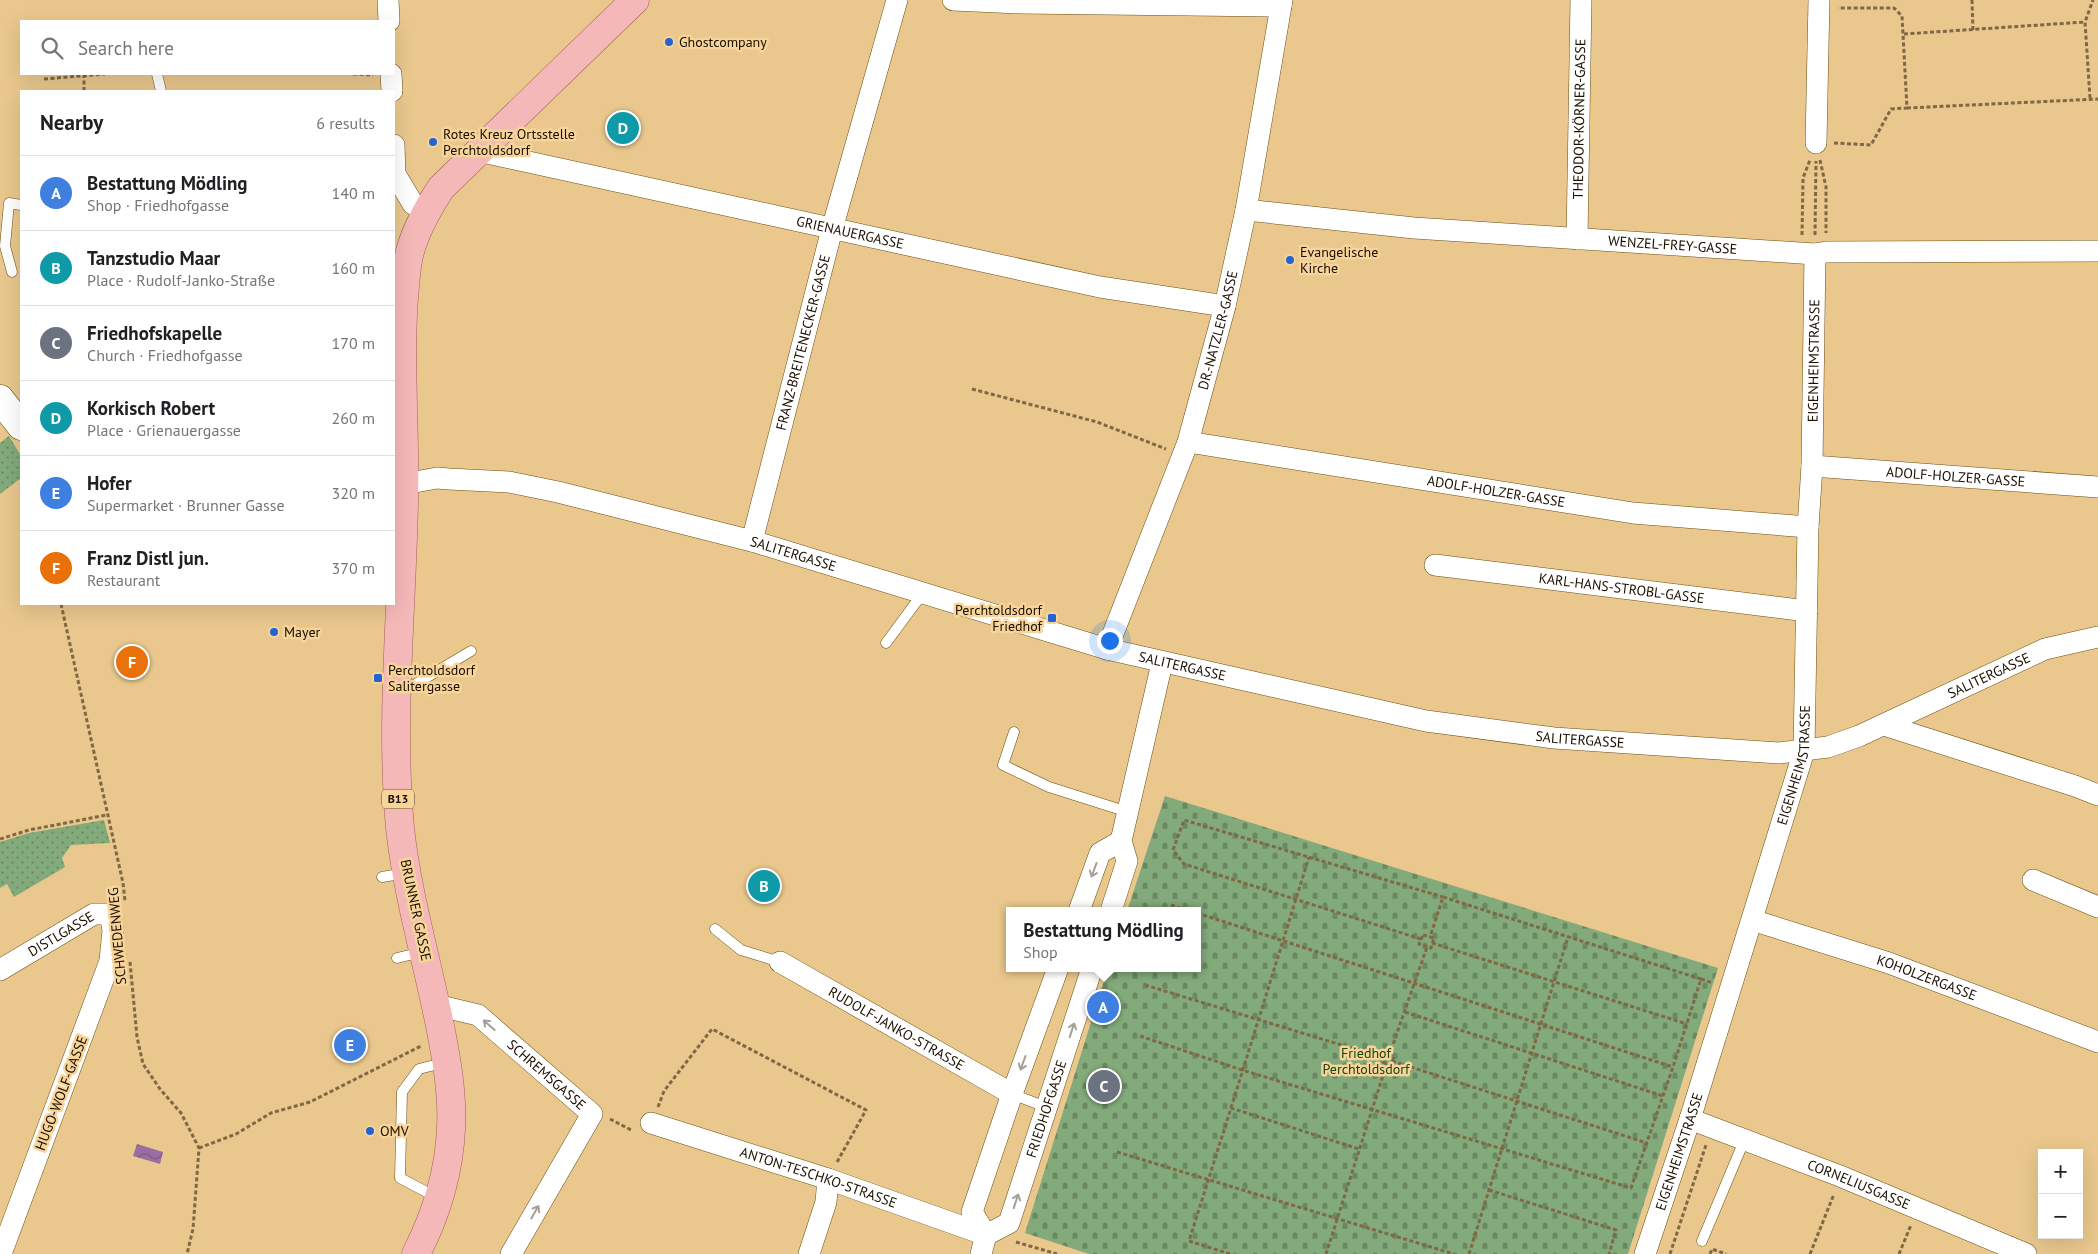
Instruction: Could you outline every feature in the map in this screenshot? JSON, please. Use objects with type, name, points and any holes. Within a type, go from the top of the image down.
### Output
[{"type":"main road","name":"B13","points":[[399,484],[403,310],[406,274],[407,264],[426,210],[441,188],[478,151],[636,0]]},
{"type":"main road","points":[[0,399],[20,425]]},
{"type":"main road","name":"BRUNNER GASSE","points":[[399,484],[396,695],[400,830],[395,875],[424,952],[436,1005],[444,1049],[451,1128],[446,1173],[439,1198],[416,1254]]},
{"type":"street","points":[[388,0],[389,20]]},
{"type":"street","name":"FRANZ-BREITENECKER-GASSE","points":[[752,541],[832,229],[897,0]]},
{"type":"street","points":[[953,0],[1281,3]]},
{"type":"street","name":"THEODOR-KÖRNER-GASSE","points":[[1577,239],[1581,0]]},
{"type":"street","name":"DR.-NATZLER-GASSE","points":[[1107,649],[1185,449],[1225,306],[1246,210],[1281,3]]},
{"type":"street","points":[[1816,143],[1819,4]]},
{"type":"street","points":[[391,75],[392,90]]},
{"type":"street","name":"GRIENAUERGASSE","points":[[478,151],[1100,287],[1225,306]]},
{"type":"street","points":[[395,174],[413,204],[426,210]]},
{"type":"street","name":"WENZEL-FREY-GASSE","points":[[1246,210],[1414,228],[1814,253],[2098,250]]},
{"type":"street","name":"EIGENHEIMSTRASSE","points":[[1645,1254],[1690,1119],[1804,751],[1808,527],[1812,466],[1814,253]]},
{"type":"street","name":"ADOLF-HOLZER-GASSE","points":[[1185,449],[1633,513],[1808,527]]},
{"type":"street","name":"ADOLF-HOLZER-GASSE","points":[[1812,466],[2098,486]]},
{"type":"street","name":"SALITERGASSE","points":[[399,484],[437,478],[509,482],[558,492],[752,541],[1107,649],[1162,663],[1426,721],[1554,738],[1780,753],[1828,747],[1884,725],[2045,649],[2098,637]]},
{"type":"street","name":"KARL-HANS-STROBL-GASSE","points":[[1435,565],[1807,611]]},
{"type":"street","points":[[1112,907],[1127,861],[1122,841],[1162,663]]},
{"type":"street","points":[[1884,725],[2098,795]]},
{"type":"street","points":[[1080,907],[1100,853],[1122,841]]},
{"type":"street","points":[[2033,880],[2098,907]]},
{"type":"street","name":"DISTLGASSE","points":[[0,970],[94,914],[110,914],[113,930]]},
{"type":"street","name":"KOHOLZERGASSE","points":[[1752,920],[1889,963],[2098,1042]]},
{"type":"street","name":"HUGO-WOLF-GASSE","points":[[1,1254],[110,961],[113,930]]},
{"type":"street","name":"RUDOLF-JANKO-STRASSE","points":[[780,962],[1012,1094]]},
{"type":"street","points":[[983,1244],[972,1212],[1057,972]]},
{"type":"street","name":"FRIEDHOFGASSE","points":[[983,1244],[1009,1223],[1091,972]]},
{"type":"street","name":"SCHREMSGASSE","points":[[436,1005],[478,1015],[592,1114],[511,1254]]},
{"type":"street","name":"CORNELIUSGASSE","points":[[1690,1119],[1840,1176],[2026,1254]]},
{"type":"street","name":"ANTON-TESCHKO-STRASSE","points":[[651,1123],[828,1179],[983,1244]]},
{"type":"street","points":[[809,1254],[826,1202],[828,1179]]},
{"type":"lane","points":[[157,75],[161,90]]},
{"type":"lane","points":[[12,272],[5,246],[9,203],[20,205]]},
{"type":"lane","points":[[886,643],[923,593]]},
{"type":"lane","points":[[396,695],[471,651]]},
{"type":"lane","points":[[1014,732],[1003,765],[1050,788],[1128,812]]},
{"type":"lane","points":[[715,929],[741,950],[780,962]]},
{"type":"lane","points":[[397,958],[424,952]]},
{"type":"lane","points":[[439,1198],[400,1178],[402,1092],[419,1069],[444,1049]]},
{"type":"lane","points":[[1012,1094],[1046,1107]]},
{"type":"lane","points":[[1702,1241],[1744,1140]]},
{"type":"path","points":[[1972,0],[1973,31]]},
{"type":"path","points":[[2090,98],[2085,22],[2093,0]]},
{"type":"path","points":[[1819,4],[1894,8],[1902,16],[1908,108]]},
{"type":"path","points":[[1904,34],[1973,31],[2085,22]]},
{"type":"path","points":[[44,79],[94,75]]},
{"type":"path","points":[[84,76],[84,90]]},
{"type":"path","points":[[1816,143],[1870,145],[1892,109],[2098,99]]},
{"type":"path","points":[[1814,253],[1826,187],[1816,143]]},
{"type":"path","points":[[1814,253],[1816,143]]},
{"type":"path","points":[[1814,253],[1803,178],[1816,143]]},
{"type":"path","points":[[972,388],[1097,422],[1185,449]]},
{"type":"path","name":"SCHWEDENWEG","points":[[61,605],[123,883],[125,904]]},
{"type":"path","points":[[0,839],[29,830],[107,815]]},
{"type":"path","points":[[1140,1036],[1242,1070],[1631,1188],[1702,979],[1442,896],[1184,820],[1173,850],[1184,864],[1421,939]]},
{"type":"path","points":[[1230,1254],[1189,1241],[1309,858]]},
{"type":"path","points":[[1430,937],[1442,896]]},
{"type":"path","points":[[1171,905],[1177,907]]},
{"type":"path","points":[[1201,914],[1673,1067]]},
{"type":"path","points":[[1423,935],[1434,938],[1431,948],[1419,944],[1421,939],[1423,935]]},
{"type":"path","points":[[1469,1254],[1568,936]]},
{"type":"path","points":[[1432,943],[1687,1024]]},
{"type":"path","points":[[1389,1056],[1427,947]]},
{"type":"path","name":"SCHWEDENWEG","points":[[130,961],[137,1037],[143,1064],[160,1089],[181,1113],[200,1148]]},
{"type":"path","points":[[1145,985],[1384,1058],[1385,1055],[1394,1057],[1392,1065],[1383,1062],[1384,1058]]},
{"type":"path","points":[[1405,1012],[1663,1096]]},
{"type":"path","points":[[592,1114],[605,1116],[640,1134],[651,1123],[664,1091],[712,1029],[866,1110],[828,1179]]},
{"type":"path","points":[[187,1254],[193,1230],[200,1148],[236,1134],[271,1113],[310,1102],[444,1049]]},
{"type":"path","points":[[1392,1061],[1647,1143]]},
{"type":"path","points":[[1326,1254],[1387,1063]]},
{"type":"path","points":[[1231,1108],[1359,1149]]},
{"type":"path","points":[[1670,1254],[1712,1128]]},
{"type":"path","points":[[1117,1152],[1336,1220],[1454,1254]]},
{"type":"path","points":[[1810,1254],[1840,1176]]},
{"type":"path","points":[[1489,1190],[1616,1230],[1609,1254]]},
{"type":"path","points":[[1899,1254],[1918,1208]]},
{"type":"path","points":[[983,1244],[1027,1244],[1057,1254]]},
{"type":"path","points":[[1710,1254],[1712,1249],[1726,1254]]},
{"type":"green space","points":[[9,436],[20,454],[20,479],[0,494],[0,443]]},
{"type":"green space","name":"Friedhof Perchtoldsdorf","points":[[1165,796],[1718,968],[1628,1254],[1089,1254],[1025,1233],[1107,972],[1201,972],[1201,907],[1128,907]]},
{"type":"green space","points":[[104,820],[110,843],[71,845],[62,858],[65,867],[14,897],[7,884],[0,888],[0,842],[29,833]]},
{"type":"water","points":[[137,1144],[163,1152],[160,1164],[133,1156]]},
{"type":"place","name":"Ghostcompany","points":[[669,42]]},
{"type":"place","name":"Korkisch Robert","points":[[623,128]]},
{"type":"place","name":"Rotes Kreuz Ortsstelle Perchtoldsdorf","points":[[433,142]]},
{"type":"place","name":"Evangelische Kirche","points":[[1290,260]]},
{"type":"place","name":"Perchtoldsdorf Friedhof","points":[[1052,618]]},
{"type":"place","name":"Mayer","points":[[274,632]]},
{"type":"place","name":"Franz Distl jun.","points":[[132,662]]},
{"type":"place","name":"Perchtoldsdorf Salitergasse","points":[[378,678]]},
{"type":"place","name":"Tanzstudio Maar","points":[[764,886]]},
{"type":"place","name":"Bestattung Mödling","points":[[1103,1007]]},
{"type":"place","name":"Hofer","points":[[350,1045]]},
{"type":"place","name":"Friedhofskapelle","points":[[1104,1086]]},
{"type":"place","name":"OMV","points":[[370,1131]]}]
